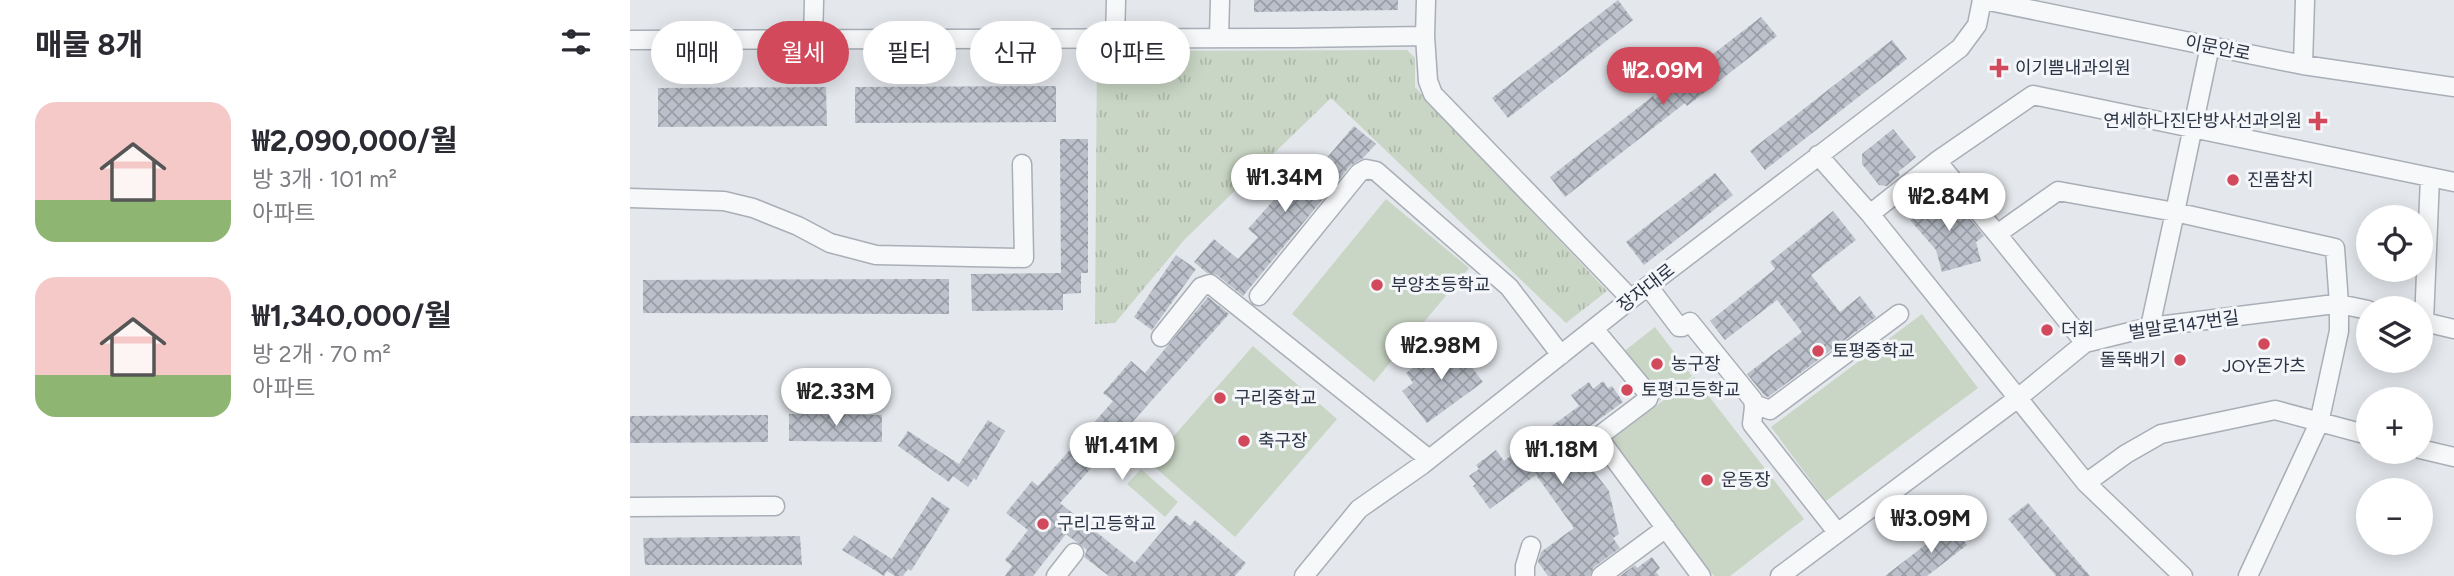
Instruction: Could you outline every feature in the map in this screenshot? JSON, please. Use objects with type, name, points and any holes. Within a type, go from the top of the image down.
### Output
[{"type":"street","points":[[813,21],[814,0]]},
{"type":"street","points":[[1115,21],[1116,0]]},
{"type":"street","points":[[1219,37],[1220,0]]},
{"type":"street","points":[[1426,0],[1428,81],[1433,94],[1631,299]]},
{"type":"street","name":"이문안로","points":[[1983,0],[2069,8],[2210,46],[2303,65],[2454,87]]},
{"type":"street","name":"장자대로","points":[[1304,576],[1359,509],[1429,459],[1631,299],[1960,48],[1977,25],[1983,0]]},
{"type":"street","points":[[2303,65],[2305,0]]},
{"type":"street","points":[[1190,37],[1425,36]]},
{"type":"street","points":[[849,41],[1076,38]]},
{"type":"street","points":[[630,40],[757,41]]},
{"type":"street","points":[[2150,327],[2210,46]]},
{"type":"street","points":[[1870,214],[1937,162],[2033,95],[2454,181]]},
{"type":"street","points":[[1818,156],[1870,214],[2085,482],[2183,576]]},
{"type":"street","points":[[1937,162],[2085,343]]},
{"type":"street","points":[[630,198],[724,201],[753,208],[799,226],[830,243],[876,255],[1024,258],[1022,164]]},
{"type":"street","points":[[1259,296],[1359,173],[1370,169],[1509,288],[1561,355]]},
{"type":"street","points":[[2423,296],[2430,177]]},
{"type":"street","points":[[1997,234],[2058,191],[2175,212],[2335,248],[2339,331],[2319,423],[2248,576]]},
{"type":"street","points":[[1161,337],[1201,287],[1210,284],[1429,459]]},
{"type":"street","points":[[1648,286],[1679,327],[1690,322],[1755,404],[1765,410],[1770,410],[1899,314]]},
{"type":"street","name":"벌말로147번길","points":[[1780,576],[2018,398],[2085,343],[2150,327],[2339,304],[2356,308]]},
{"type":"street","points":[[2433,324],[2454,329]]},
{"type":"street","points":[[1594,328],[1649,395],[1648,400],[1602,433],[1601,440],[1701,576]]},
{"type":"street","points":[[1755,404],[1752,424],[1837,532]]},
{"type":"street","points":[[2085,482],[2161,434],[2275,410],[2356,432]]},
{"type":"street","points":[[2433,452],[2454,457]]},
{"type":"street","points":[[630,507],[775,506]]},
{"type":"street","points":[[1601,576],[1666,528]]},
{"type":"street","points":[[1525,576],[1531,546]]},
{"type":"green space","points":[[1407,50],[1415,58],[1415,87],[1607,291],[1566,323],[1331,98],[1185,239],[1115,323],[1095,324],[1097,84],[1190,84],[1190,51]]},
{"type":"green space","points":[[1386,199],[1469,268],[1374,382],[1292,314]]},
{"type":"green space","name":"운동장","points":[[1922,314],[1978,388],[1826,501],[1771,427]]},
{"type":"green space","name":"농구장","points":[[1655,327],[1692,376],[1659,401],[1622,353]]},
{"type":"green space","name":"축구장","points":[[1253,346],[1337,419],[1235,537],[1150,463]]},
{"type":"green space","name":"운동장","points":[[1694,377],[1804,519],[1730,576],[1714,576],[1610,441]]},
{"type":"green space","points":[[1141,469],[1178,502],[1165,517],[1127,484]]},
{"type":"building","points":[[1254,0],[1398,0],[1398,10],[1254,12]]},
{"type":"building","points":[[1618,0],[1633,20],[1508,118],[1492,98]]},
{"type":"building","points":[[1761,17],[1777,36],[1687,106],[1685,103],[1565,197],[1550,177],[1653,96],[1655,99]]},
{"type":"building","points":[[1892,40],[1907,59],[1765,170],[1750,151]]},
{"type":"building","points":[[1056,86],[1056,122],[855,123],[855,87]]},
{"type":"building","points":[[826,87],[827,126],[658,127],[658,88]]},
{"type":"building","points":[[1354,126],[1376,144],[1363,158],[1350,166],[1243,296],[1217,275],[1207,273],[1194,262],[1214,239],[1238,259],[1258,237],[1248,229],[1280,193],[1274,190],[1301,160],[1308,166],[1313,161],[1319,167]]},
{"type":"building","points":[[1893,129],[1916,157],[1898,172],[1900,175],[1887,186],[1879,185],[1862,164],[1862,154]]},
{"type":"building","points":[[1060,139],[1088,139],[1088,273],[1081,273],[1081,293],[1063,294],[1063,310],[972,311],[971,274],[1061,273]]},
{"type":"building","points":[[1715,173],[1733,195],[1644,265],[1626,242]]},
{"type":"building","points":[[1946,190],[1984,236],[1976,242],[1981,261],[1942,272],[1936,250],[1910,220]]},
{"type":"building","points":[[1833,211],[1856,240],[1811,275],[1840,312],[1860,296],[1876,317],[1768,397],[1765,396],[1747,374],[1802,332],[1777,300],[1725,340],[1710,321],[1775,269],[1770,262]]},
{"type":"building","points":[[1176,255],[1196,269],[1152,330],[1134,317]]},
{"type":"building","points":[[949,279],[949,314],[643,313],[643,280]]},
{"type":"building","points":[[1208,297],[1229,314],[1060,503],[1135,563],[1176,515],[1190,526],[1195,520],[1246,563],[1235,576],[1109,576],[1084,557],[1087,550],[1066,534],[1033,576],[1005,576],[1012,566],[1005,560],[1028,530],[1006,513],[1032,481],[1038,486],[1113,401],[1103,393],[1131,361],[1145,373]]},
{"type":"building","points":[[1451,340],[1483,382],[1427,423],[1402,391],[1413,383],[1406,373]]},
{"type":"building","points":[[1603,381],[1608,388],[1612,386],[1623,402],[1560,448],[1578,471],[1588,464],[1609,491],[1619,534],[1613,538],[1620,548],[1594,567],[1590,576],[1548,576],[1538,562],[1541,552],[1574,528],[1536,475],[1490,509],[1469,476],[1479,469],[1476,465],[1496,450],[1504,461],[1579,406],[1571,395],[1589,382],[1593,389]]},
{"type":"building","points":[[789,414],[882,415],[882,442],[789,441]]},
{"type":"building","points":[[768,415],[768,442],[630,443],[630,416]]},
{"type":"building","points":[[988,420],[1005,431],[976,480],[974,478],[968,487],[953,476],[949,482],[898,446],[908,431],[959,464]]},
{"type":"building","points":[[932,497],[950,509],[911,571],[908,569],[903,576],[895,576],[887,571],[884,576],[842,550],[854,535],[892,559]]},
{"type":"building","points":[[2028,503],[2090,576],[2056,576],[2008,519]]},
{"type":"building","points":[[1951,525],[1967,545],[1927,576],[1885,576]]},
{"type":"building","points":[[800,536],[802,565],[645,565],[643,538]]},
{"type":"building","points":[[1652,557],[1660,568],[1656,572],[1659,576],[1620,576],[1635,565],[1637,568]]},
{"type":"place","name":"이기쁨내과의원","points":[[1999,68]]},
{"type":"place","name":"연세하나진단방사선과의원","points":[[2318,121]]},
{"type":"place","name":"진품참치","points":[[2233,180]]},
{"type":"place","name":"부양초등학교","points":[[1377,285]]},
{"type":"place","name":"더회","points":[[2047,330]]},
{"type":"place","name":"JOY돈가츠","points":[[2264,344]]},
{"type":"place","name":"토평중학교","points":[[1818,351]]},
{"type":"place","name":"돌뚝배기","points":[[2180,360]]},
{"type":"place","name":"농구장","points":[[1657,364]]},
{"type":"place","name":"토평고등학교","points":[[1627,390]]},
{"type":"place","name":"구리중학교","points":[[1220,398]]},
{"type":"place","name":"축구장","points":[[1244,441]]},
{"type":"place","name":"운동장","points":[[1707,480]]},
{"type":"place","name":"구리고등학교","points":[[1043,524]]}]
